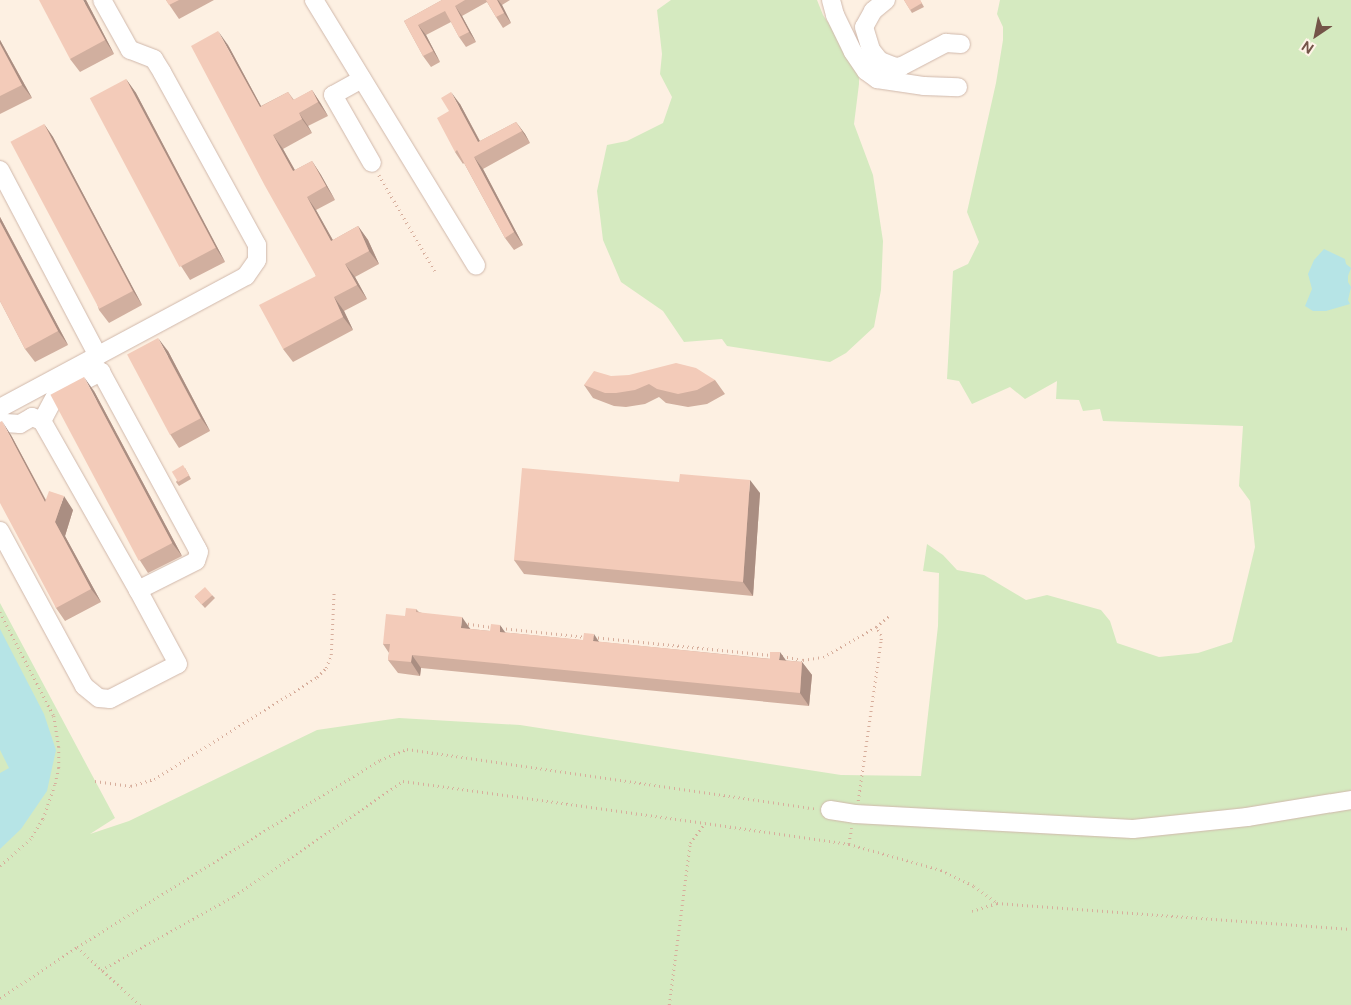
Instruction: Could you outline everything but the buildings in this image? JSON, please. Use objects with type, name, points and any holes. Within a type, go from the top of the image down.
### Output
[{"type":"street","points":[[0,408],[246,276],[257,260],[257,245],[154,59],[130,50],[102,0]]},
{"type":"street","points":[[314,0],[476,265]]},
{"type":"street","points":[[831,0],[836,16],[854,52],[866,71],[877,79],[924,86],[958,88]]},
{"type":"street","points":[[886,0],[873,11],[864,27],[871,50],[880,62],[896,67],[902,66],[954,44]]},
{"type":"street","points":[[362,79],[333,95],[372,163]]},
{"type":"street","points":[[0,170],[98,356]]},
{"type":"street","points":[[0,425],[5,423],[20,424],[37,419],[56,395],[101,372],[199,552],[198,557],[192,563],[138,590]]},
{"type":"street","points":[[0,531],[84,686],[99,698],[110,699],[178,664],[138,590],[37,419],[20,397]]},
{"type":"street","points":[[830,810],[855,814],[1133,829],[1247,817],[1351,800]]},
{"type":"path","points":[[372,163],[435,271]]},
{"type":"path","points":[[95,781],[131,786],[154,779],[317,677],[326,668],[331,655],[334,590]]},
{"type":"path","points":[[0,612],[54,716],[59,747],[59,768],[43,819],[31,840],[0,866]]},
{"type":"path","points":[[463,623],[804,660],[823,657],[876,627],[890,615]]},
{"type":"path","points":[[849,844],[861,786],[881,640],[881,634],[876,627]]},
{"type":"path","points":[[0,998],[77,947],[322,795],[380,760],[407,749],[830,810]]},
{"type":"path","points":[[101,970],[234,896],[403,780],[849,844],[941,870],[974,886],[997,903]]},
{"type":"path","points":[[669,1005],[690,843],[705,822]]},
{"type":"path","points":[[972,911],[997,903],[1351,929]]},
{"type":"path","points":[[77,947],[140,1005]]},
{"type":"green space","points":[[671,0],[817,0],[823,15],[859,69],[854,124],[873,175],[883,241],[881,290],[874,327],[846,353],[830,362],[727,346],[722,339],[684,342],[663,311],[621,282],[603,240],[597,191],[607,145],[627,141],[663,123],[672,97],[660,74],[662,54],[657,10]]},
{"type":"green space","points":[[1000,0],[1351,0],[1351,1005],[0,1005],[0,603],[115,818],[90,834],[129,821],[317,730],[399,718],[520,725],[841,775],[921,776],[938,626],[939,573],[923,571],[927,544],[943,555],[957,570],[984,575],[1026,600],[1047,595],[1101,610],[1110,621],[1117,643],[1159,657],[1198,653],[1232,642],[1255,547],[1250,501],[1239,486],[1243,426],[1103,421],[1100,409],[1083,411],[1079,400],[1056,399],[1057,381],[1025,399],[1010,387],[972,404],[959,381],[947,379],[953,271],[968,264],[979,242],[967,212],[996,83],[1003,40],[1003,27],[997,14]]},
{"type":"water","points":[[1324,249],[1345,259],[1346,264],[1351,268],[1348,276],[1348,282],[1351,287],[1348,300],[1350,304],[1326,311],[1313,311],[1305,306],[1312,289],[1308,274],[1314,260]]},
{"type":"water","points":[[0,629],[44,714],[56,750],[47,791],[21,829],[0,849],[0,773],[9,768],[0,750]]}]
